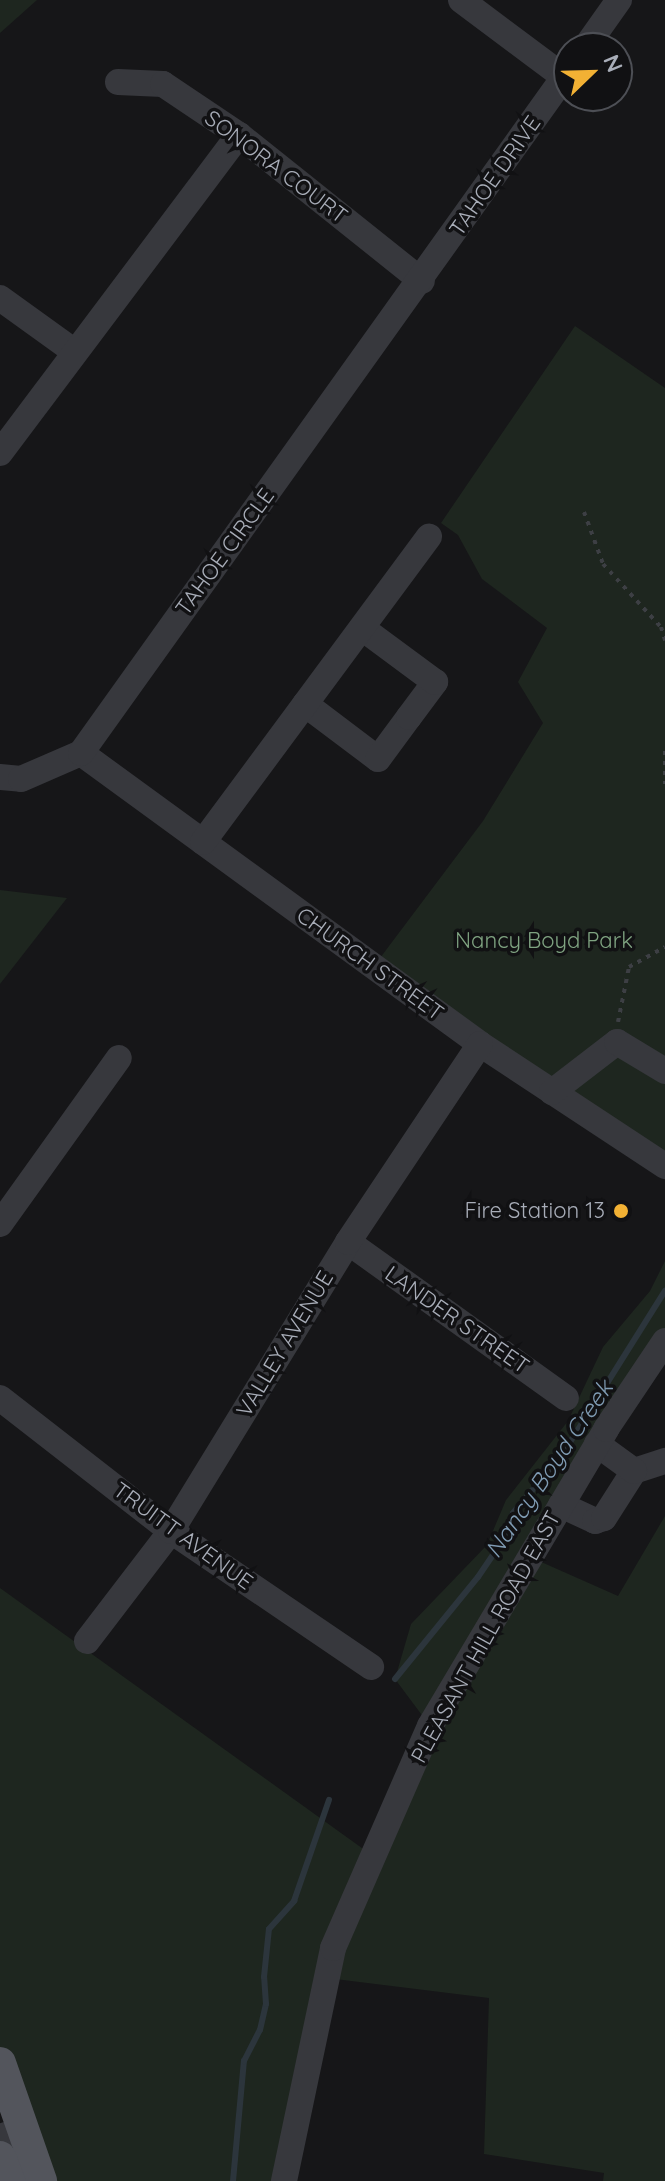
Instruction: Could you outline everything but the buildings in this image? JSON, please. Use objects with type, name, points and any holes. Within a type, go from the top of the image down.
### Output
[{"type":"main road","points":[[0,2063],[12,2133],[41,2181]]},
{"type":"main road","points":[[0,2157],[9,2181]]},
{"type":"street","points":[[461,0],[553,64]]},
{"type":"street","points":[[596,32],[619,0]]},
{"type":"street","name":"SONORA COURT","points":[[118,82],[163,84],[239,135],[422,281]]},
{"type":"street","name":"TAHOE DRIVE","points":[[422,281],[553,94]]},
{"type":"street","points":[[0,453],[239,135]]},
{"type":"street","name":"TAHOE CIRCLE","points":[[81,753],[422,281]]},
{"type":"street","points":[[0,298],[75,352]]},
{"type":"street","points":[[203,842],[429,537]]},
{"type":"street","points":[[305,704],[378,759],[435,682],[362,628]]},
{"type":"street","points":[[0,777],[21,779],[81,753]]},
{"type":"street","name":"CHURCH STREET","points":[[81,753],[480,1044],[665,1166]]},
{"type":"street","points":[[552,1092],[617,1042],[665,1071]]},
{"type":"street","name":"VALLEY AVENUE","points":[[87,1641],[171,1531],[348,1242],[480,1044]]},
{"type":"street","points":[[0,1224],[119,1058]]},
{"type":"street","name":"LANDER STREET","points":[[348,1242],[566,1398]]},
{"type":"street","name":"PLEASANT HILL ROAD EAST","points":[[284,2181],[333,1948],[430,1726],[597,1444],[665,1341]]},
{"type":"street","name":"TRUITT AVENUE","points":[[0,1398],[171,1531],[371,1667]]},
{"type":"street","points":[[597,1444],[634,1471]]},
{"type":"street","points":[[561,1505],[595,1521],[604,1518],[634,1471],[665,1461]]},
{"type":"path","points":[[584,512],[603,564],[661,627],[665,640]]},
{"type":"path","points":[[665,751],[665,784]]},
{"type":"path","points":[[616,1034],[629,967],[665,947]]},
{"type":"green space","points":[[0,0],[37,0],[0,33]]},
{"type":"green space","name":"Nancy Boyd Park","points":[[575,326],[665,388],[665,1166],[374,966],[483,821],[543,723],[518,682],[547,628],[482,579],[458,535],[441,523]]},
{"type":"green space","points":[[0,890],[67,898],[0,984]]},
{"type":"green space","points":[[665,1261],[665,1341],[530,1557],[618,1596],[665,1516],[665,2181],[603,2181],[604,2173],[484,2154],[489,1998],[327,1978],[284,2181],[41,2181],[0,2063],[0,1588],[373,1856],[430,1726],[395,1679],[411,1624],[487,1545],[506,1500],[568,1421],[603,1347],[650,1291]]},
{"type":"waterway","name":"Nancy Boyd Creek","points":[[395,1679],[478,1577],[501,1543],[513,1513],[562,1455],[665,1291]]},
{"type":"waterway","name":"Nancy Boyd Creek","points":[[233,2181],[244,2061],[260,2030],[266,2004],[264,1977],[269,1929],[294,1901],[329,1800]]},
{"type":"place","name":"Fire Station 13","points":[[621,1211]]}]
